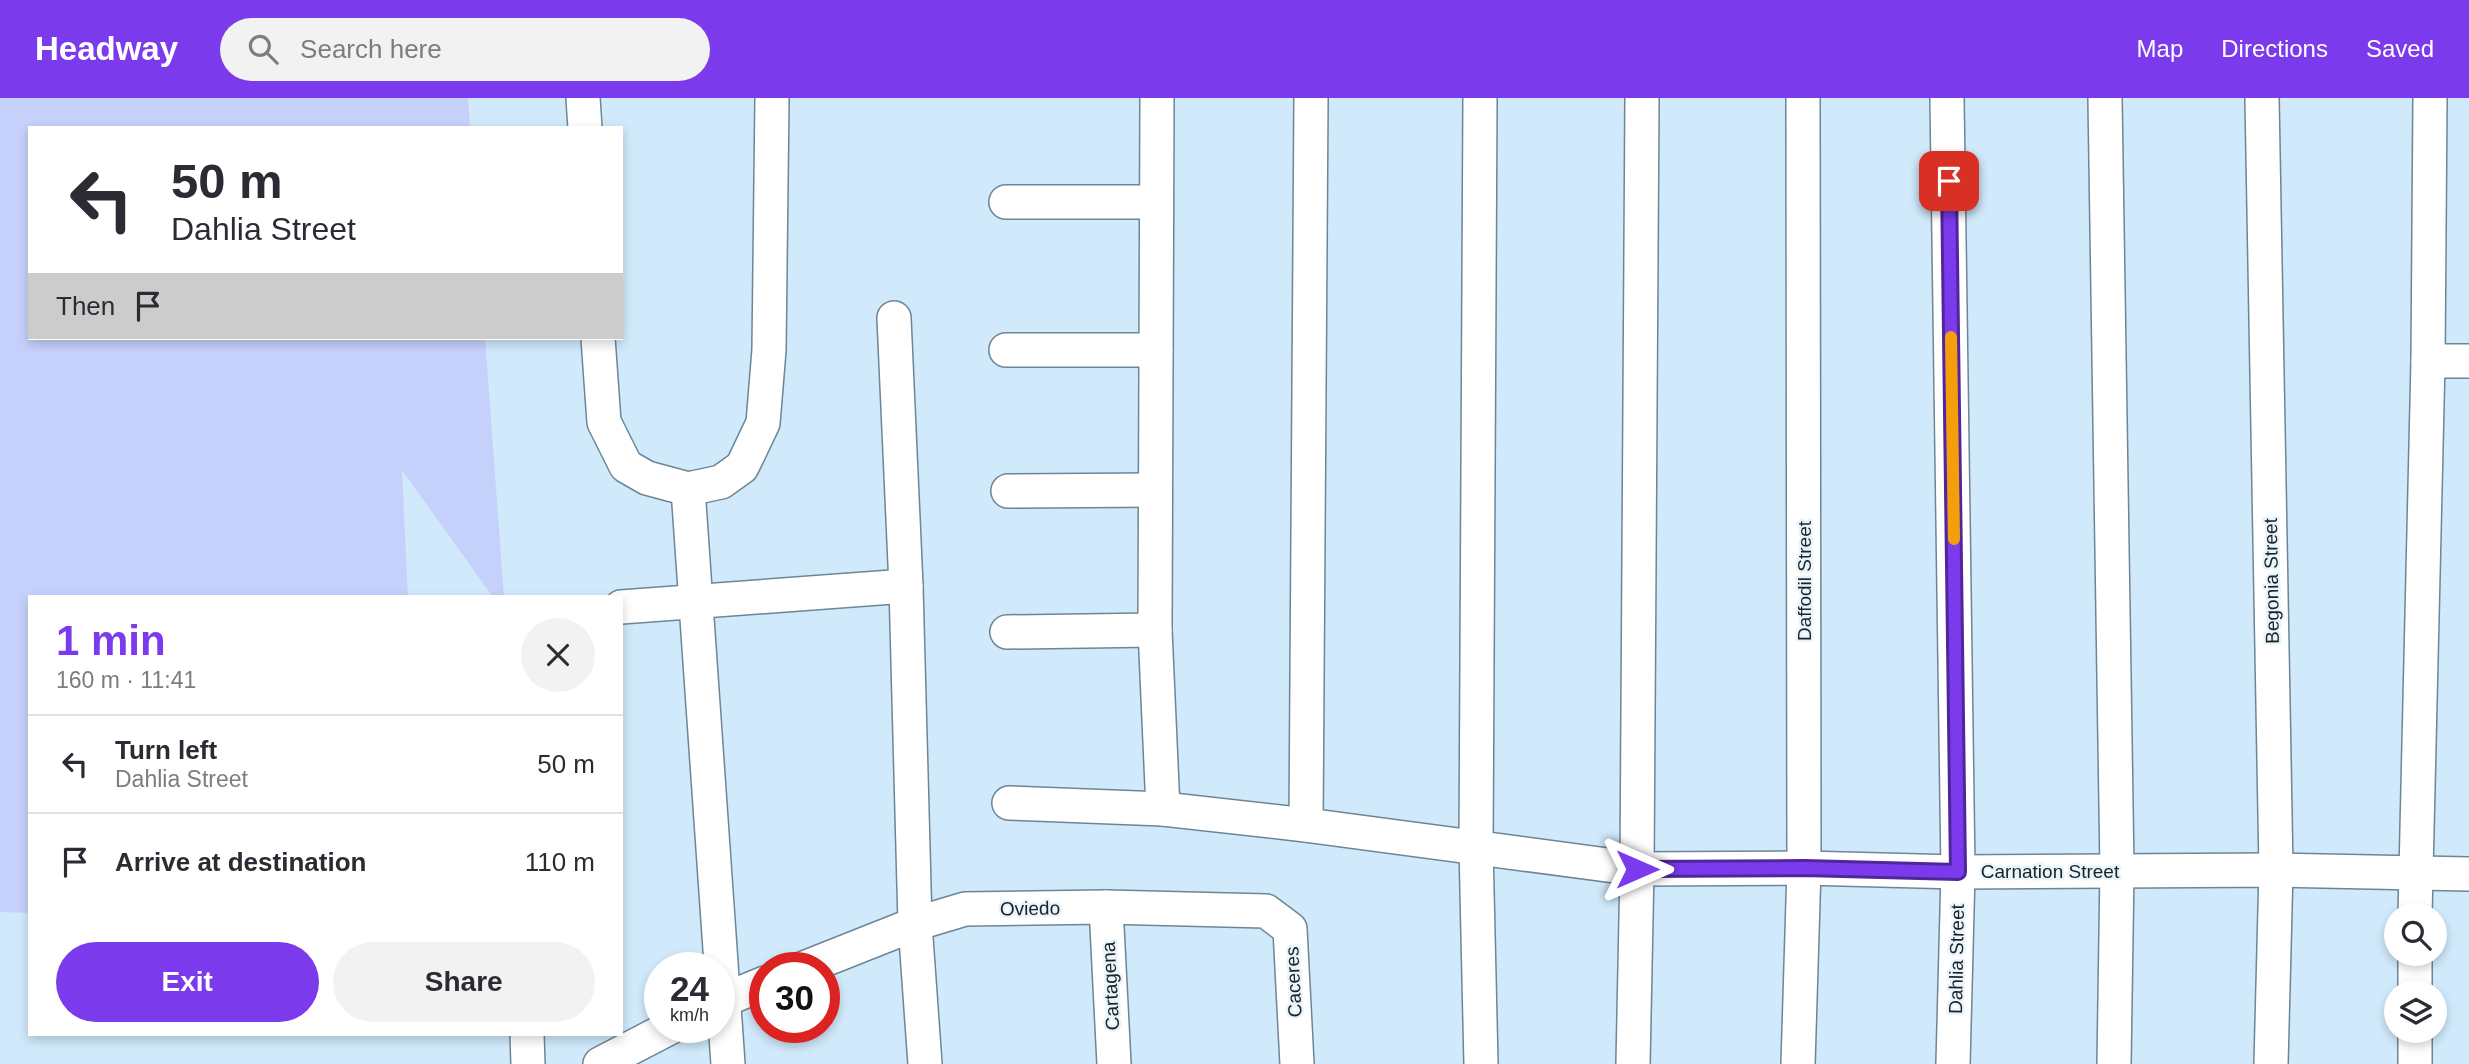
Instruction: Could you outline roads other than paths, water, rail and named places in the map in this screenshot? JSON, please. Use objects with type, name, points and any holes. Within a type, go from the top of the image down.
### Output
[{"type":"street","points":[[583,98],[585,126]]},
{"type":"street","points":[[598,340],[604,422],[626,466],[647,478],[688,489],[721,482],[742,467],[763,423],[769,350],[772,98]]},
{"type":"street","points":[[1157,98],[1155,630],[1163,809]]},
{"type":"street","points":[[1306,825],[1311,98]]},
{"type":"street","points":[[1480,98],[1476,847],[1481,1064]]},
{"type":"street","points":[[1633,1064],[1643,98]]},
{"type":"street","name":"Daffodil Street","points":[[1798,1064],[1804,868],[1803,98]]},
{"type":"street","name":"Dahlia Street","points":[[1947,98],[1958,872],[1953,1064]]},
{"type":"street","points":[[2105,98],[2117,870],[2113,1064]]},
{"type":"street","name":"Begonia Street","points":[[2262,98],[2276,870],[2271,1064]]},
{"type":"street","points":[[2415,903],[2428,361],[2430,98]]},
{"type":"street","points":[[1006,202],[1156,202]]},
{"type":"street","points":[[894,318],[906,586],[915,924],[925,1064]]},
{"type":"street","points":[[1006,350],[1156,350]]},
{"type":"street","points":[[2428,361],[2469,361]]},
{"type":"street","points":[[688,489],[718,952]]},
{"type":"street","points":[[1008,491],[1155,490]]},
{"type":"street","points":[[623,607],[906,586]]},
{"type":"street","points":[[1007,632],[1155,630]]},
{"type":"street","name":"Carnation Street","points":[[1009,803],[1163,809],[1637,869],[1804,868],[1958,872],[2276,870],[2469,874]]},
{"type":"street","name":"Oviedo","points":[[840,954],[915,924],[965,909],[1106,907],[1266,911]]},
{"type":"street","name":"Cartagena","points":[[1106,907],[1114,1064]]},
{"type":"street","name":"Caceres","points":[[1266,911],[1290,929],[1297,1064]]},
{"type":"street","points":[[527,1036],[528,1064]]},
{"type":"street","points":[[600,1064],[644,1041]]},
{"type":"street","points":[[725,1043],[727,1064]]},
{"type":"street","points":[[2415,1043],[2416,1064]]}]
